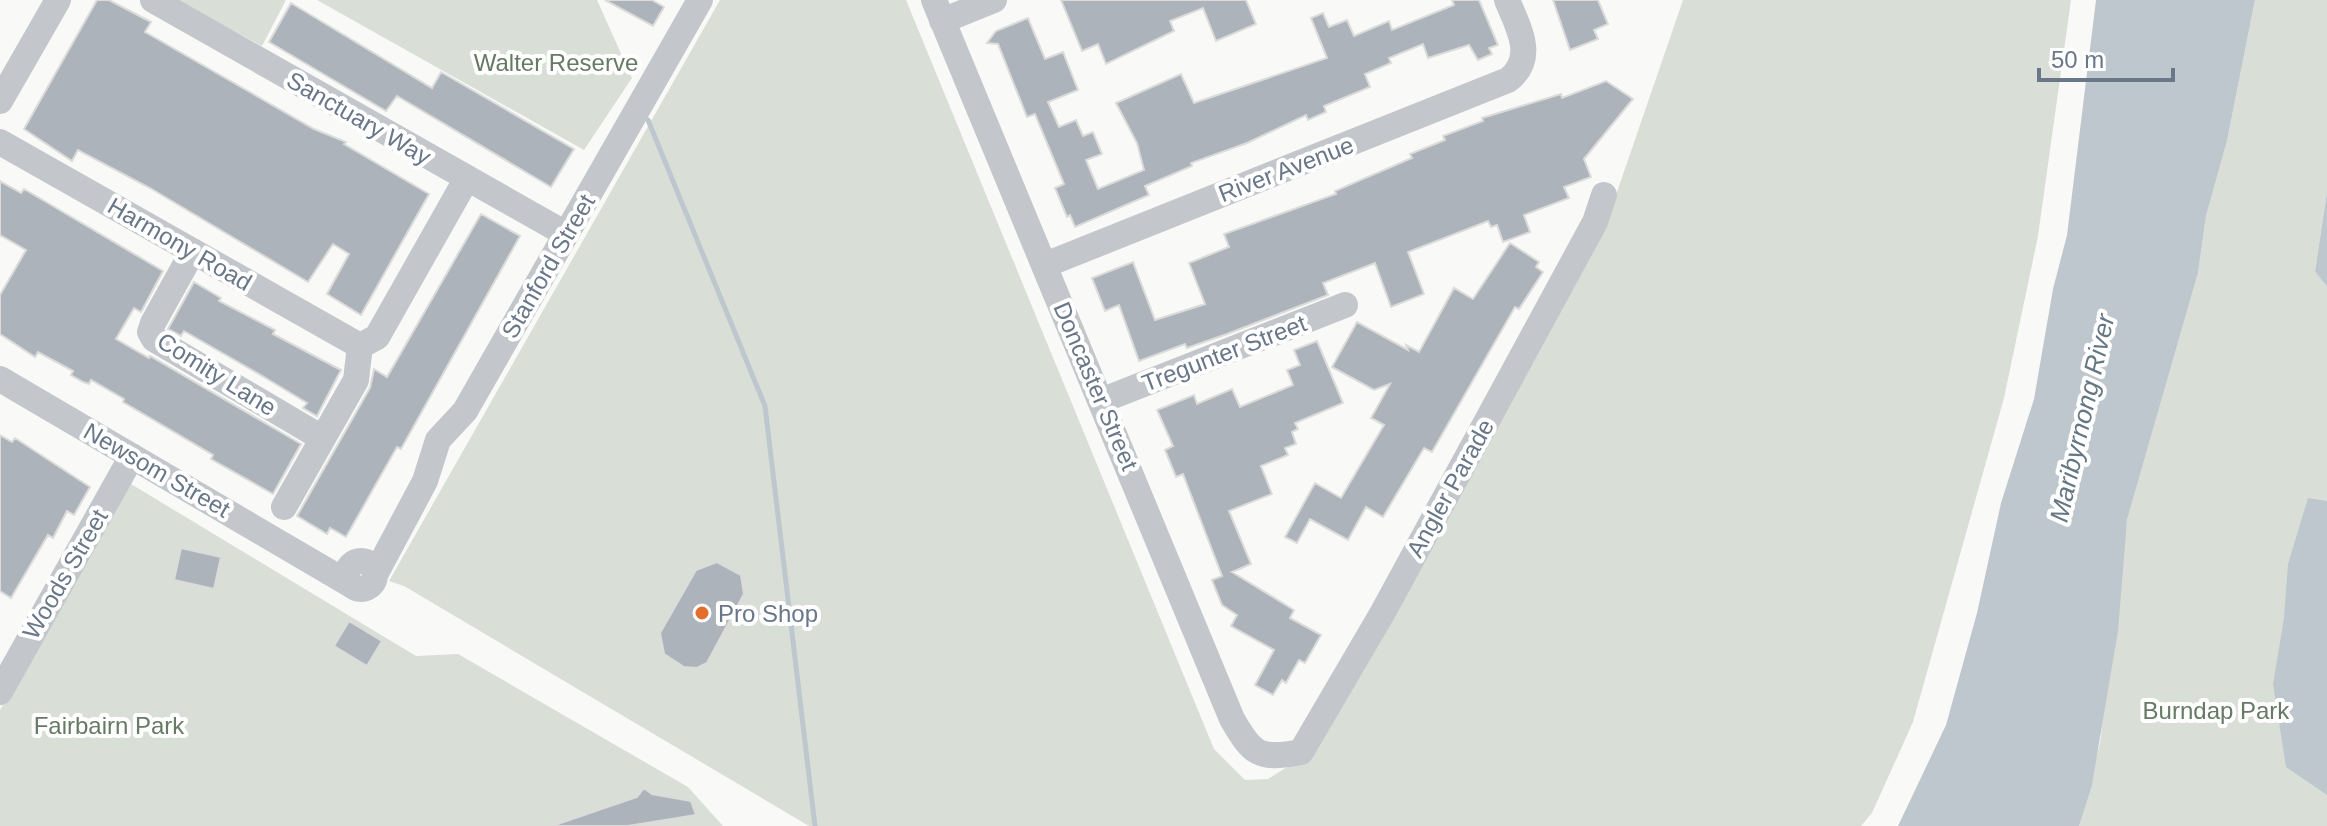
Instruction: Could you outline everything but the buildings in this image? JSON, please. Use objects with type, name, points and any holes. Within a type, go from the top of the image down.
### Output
[{"type":"street","points":[[0,101],[58,0]]},
{"type":"street","name":"Sanctuary Way","points":[[153,0],[566,234]]},
{"type":"street","name":"Stanford Street","points":[[361,571],[396,530],[425,481],[438,440],[465,411],[700,0]]},
{"type":"street","points":[[938,11],[994,0]]},
{"type":"street","name":"River Avenue","points":[[1045,265],[1497,85],[1516,74],[1522,66],[1524,43],[1507,0]]},
{"type":"street","name":"Doncaster Street","points":[[938,11],[1103,400],[1232,719],[1249,749],[1272,757]]},
{"type":"street","name":"Harmony Road","points":[[0,142],[360,346]]},
{"type":"street","points":[[284,507],[356,380],[360,346],[377,337],[467,178]]},
{"type":"street","name":"Angler Parade","points":[[1272,757],[1301,752],[1595,222],[1604,195]]},
{"type":"street","name":"Comity Lane","points":[[193,251],[151,327],[154,339],[322,438]]},
{"type":"street","name":"Tregunter Street","points":[[1103,400],[1345,305]]},
{"type":"street","name":"Newsom Street","points":[[0,379],[313,561],[327,574],[361,571]]},
{"type":"street","name":"Woods Street","points":[[0,692],[132,456]]},
{"type":"green space","points":[[175,0],[286,0],[262,46]]},
{"type":"green space","name":"Walter Reserve","points":[[317,0],[597,0],[632,78],[584,150]]},
{"type":"green space","points":[[720,0],[906,0],[1214,749],[1245,780],[1268,779],[1303,757],[1607,221],[1683,0],[2071,0],[2038,236],[2004,398],[1913,722],[1872,813],[1861,826],[809,826],[404,586],[389,581]]},
{"type":"green space","name":"Burndap Park","points":[[2255,0],[2327,0],[2327,192],[2315,270],[2327,287],[2327,826],[2079,826],[2100,743],[2127,520],[2198,273],[2206,216],[2227,141]]},
{"type":"green space","name":"Fairbairn Park","points":[[131,484],[416,656],[458,654],[688,787],[723,826],[0,826],[0,710]]},
{"type":"water","name":"Maribyrnong River","points":[[2096,0],[2255,0],[2227,141],[2206,216],[2198,273],[2127,520],[2118,631],[2092,785],[2079,826],[1898,826],[1946,725],[1977,613],[2001,503],[2034,399],[2053,289],[2067,235]]},
{"type":"water","points":[[2327,192],[2327,287],[2315,271]]},
{"type":"water","points":[[2308,498],[2327,501],[2327,795],[2286,767],[2273,684],[2284,618],[2288,564]]},
{"type":"waterway","points":[[648,120],[765,406],[815,826]]},
{"type":"place","name":"Pro Shop","points":[[702,613]]}]
